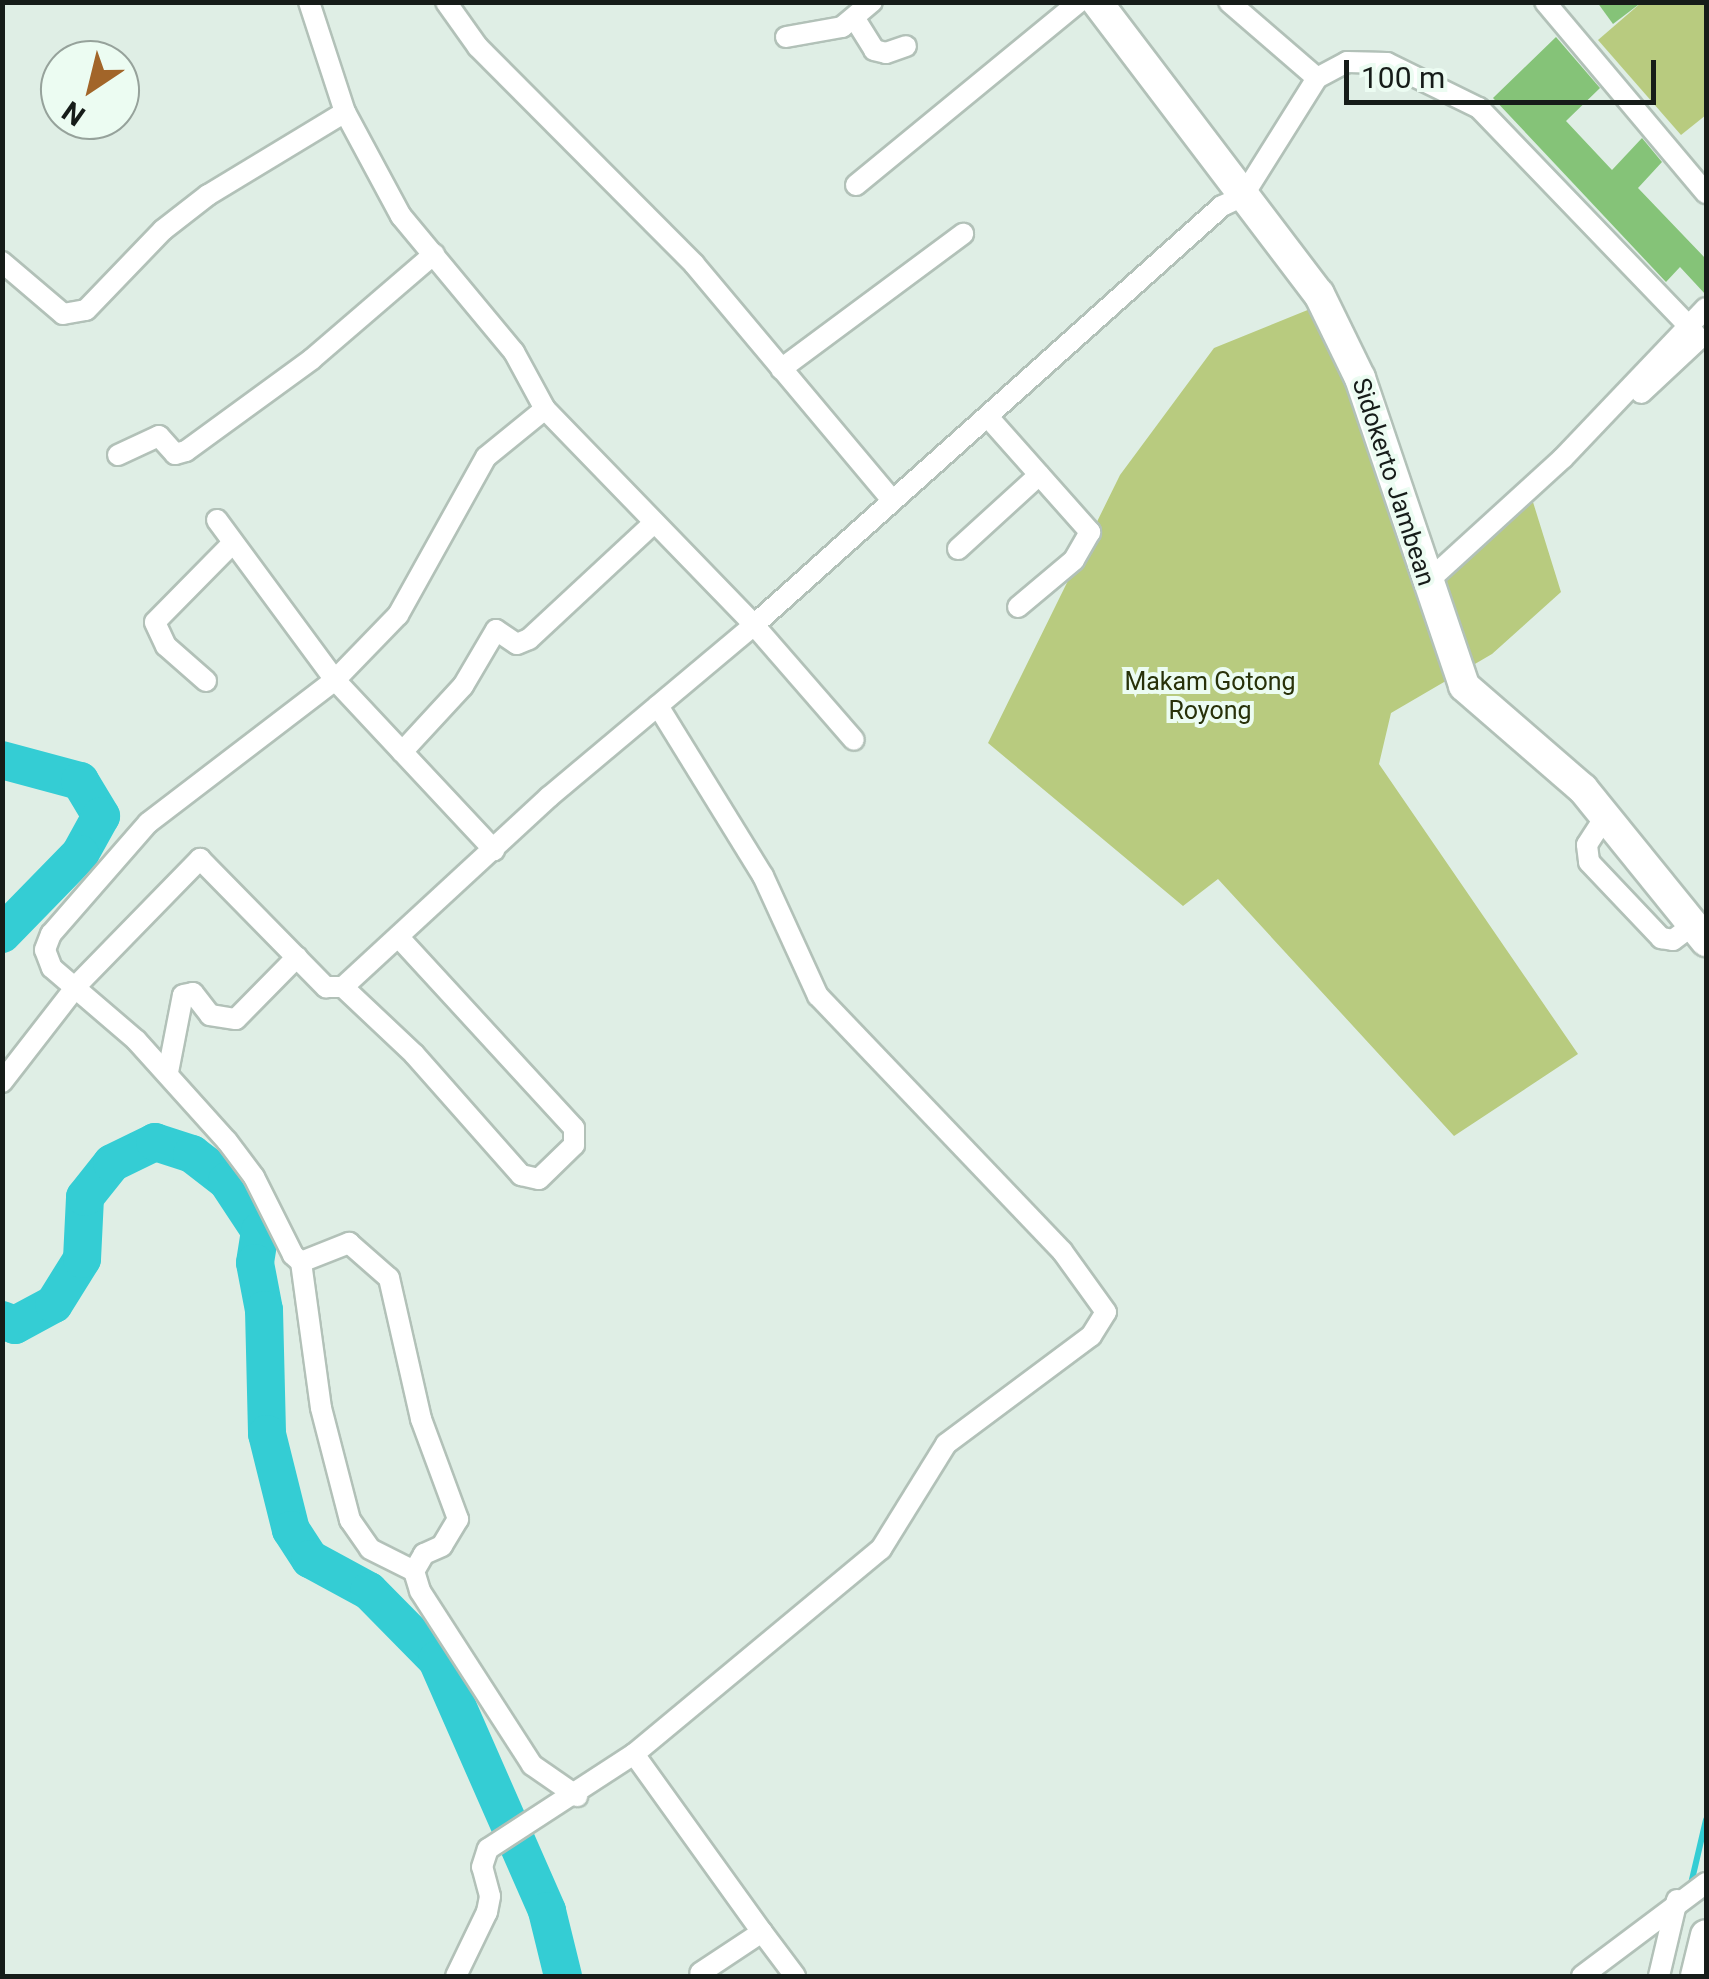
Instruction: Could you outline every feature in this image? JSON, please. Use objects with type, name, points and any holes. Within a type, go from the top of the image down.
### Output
[{"type":"street","points":[[309,2],[345,112],[379,184],[514,352],[545,409],[754,625],[854,740]]},
{"type":"street","points":[[446,2],[478,46],[694,264],[893,501]]},
{"type":"street","points":[[786,37],[822,34],[855,20],[872,2]]},
{"type":"street","points":[[856,186],[1079,2]]},
{"type":"street","name":"Sidokerto Jambean","points":[[1097,2],[1319,294],[1360,378],[1426,583],[1464,686],[1605,817],[1700,933]]},
{"type":"street","points":[[1546,2],[1706,193]]},
{"type":"street","points":[[1236,4],[1317,78]]},
{"type":"street","points":[[855,20],[874,50],[886,54],[906,46]]},
{"type":"street","points":[[2,1082],[78,984],[200,859],[326,987],[343,987],[988,418],[1222,206],[1242,196],[1317,78],[1347,62],[1387,63],[1479,108],[1698,337]]},
{"type":"street","points":[[2,262],[64,314],[86,310],[208,194],[345,112]]},
{"type":"street","points":[[781,368],[963,234]]},
{"type":"street","points":[[118,455],[160,436],[175,454],[186,451],[312,359],[434,254]]},
{"type":"street","points":[[1426,583],[1563,458],[1617,396],[1638,385],[1698,337],[1706,308]]},
{"type":"street","points":[[545,409],[486,456],[421,582],[335,680],[180,794],[51,934],[46,960],[78,984],[168,1072],[254,1177],[301,1262],[321,1408],[350,1520],[370,1549],[414,1571],[498,1720],[532,1765],[576,1797]]},
{"type":"street","points":[[988,418],[1090,538],[1018,607]]},
{"type":"street","points":[[958,549],[1039,475]]},
{"type":"street","points":[[218,520],[232,545],[335,680],[494,850]]},
{"type":"street","points":[[402,752],[464,686],[496,630],[517,644],[529,639],[654,523]]},
{"type":"street","points":[[206,680],[166,646],[156,622],[232,545]]},
{"type":"street","points":[[456,1976],[487,1912],[490,1896],[482,1867],[505,1833],[576,1797],[634,1754],[881,1550],[946,1444],[1090,1336],[1106,1312],[1062,1251],[818,996],[742,837],[658,706]]},
{"type":"street","points":[[1605,817],[1587,845],[1589,862],[1661,938],[1673,940],[1700,933]]},
{"type":"street","points":[[343,987],[414,1054],[520,1175],[539,1180],[574,1145],[574,1128],[399,938]]},
{"type":"street","points":[[168,1072],[183,995],[193,993],[223,1020],[236,1019],[297,957]]},
{"type":"street","points":[[301,1262],[349,1243],[389,1278],[421,1419],[458,1519],[442,1546],[424,1554],[414,1571]]},
{"type":"street","points":[[634,1754],[795,1976]]},
{"type":"street","points":[[1582,1976],[1690,1892]]},
{"type":"street","points":[[1660,1976],[1690,1892]]},
{"type":"street","points":[[700,1973],[762,1932]]},
{"type":"street","points":[[1696,1976],[1706,1935]]},
{"type":"green space","points":[[1642,2],[1706,3],[1706,115],[1681,135],[1598,40]]},
{"type":"green space","name":"Makam Gotong Royong","points":[[1315,307],[1348,376],[1411,578],[1528,486],[1561,592],[1492,654],[1391,713],[1379,764],[1578,1054],[1454,1136],[1218,879],[1183,906],[988,743],[1120,475],[1214,348]]},
{"type":"building","points":[[1597,2],[1642,2],[1613,24]]},
{"type":"building","points":[[1556,37],[1600,88],[1566,121],[1612,170],[1642,138],[1662,162],[1638,188],[1706,259],[1706,295],[1680,267],[1666,282],[1493,98]]},
{"type":"waterway","points":[[2,760],[80,781],[101,816],[80,854],[2,934]]},
{"type":"waterway","points":[[2,1320],[15,1325],[54,1304],[82,1259],[85,1197],[112,1163],[155,1142],[192,1154],[227,1181],[260,1231],[255,1263],[264,1310],[267,1434],[291,1530],[310,1559],[369,1591],[437,1660],[547,1911],[563,1976]]},
{"type":"waterway","points":[[1690,1888],[1706,1820]]}]
